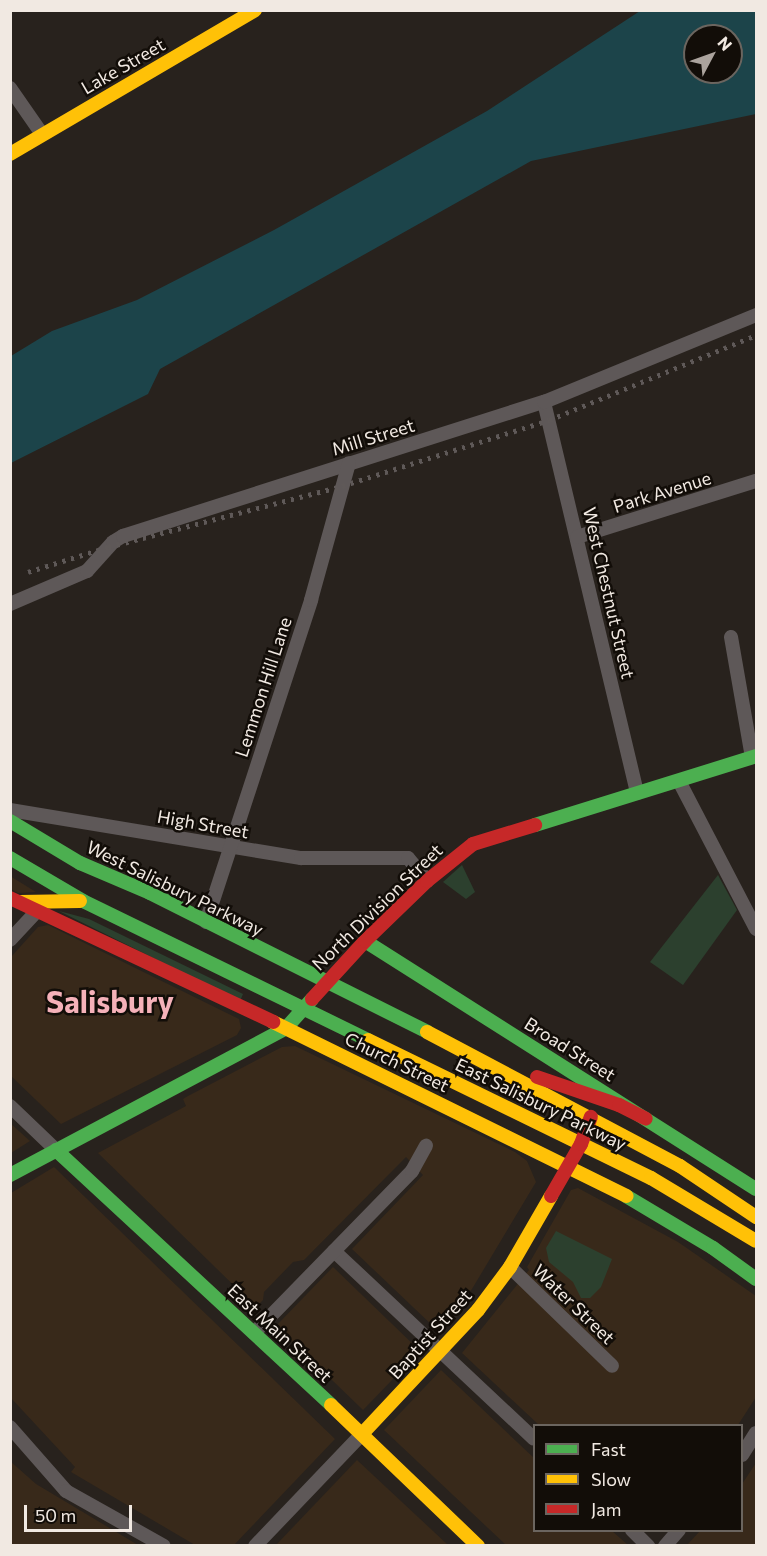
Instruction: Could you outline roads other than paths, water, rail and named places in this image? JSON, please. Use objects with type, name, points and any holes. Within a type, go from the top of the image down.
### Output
[{"type":"street","name":"Lake Street","points":[[10,154],[255,10]]},
{"type":"street","points":[[10,88],[42,134]]},
{"type":"street","name":"Mill Street","points":[[10,604],[87,571],[113,542],[123,536],[544,402],[756,315]]},
{"type":"street","name":"West Chestnut Street","points":[[544,402],[578,537],[637,793]]},
{"type":"street","name":"Lemmon Hill Lane","points":[[206,922],[311,600],[349,463]]},
{"type":"street","name":"Park Avenue","points":[[578,537],[756,482]]},
{"type":"street","points":[[730,637],[754,757]]},
{"type":"street","name":"North Division Street","points":[[10,1175],[286,1028],[325,982],[365,941],[427,881],[473,844],[754,757]]},
{"type":"street","points":[[679,781],[756,929]]},
{"type":"street","name":"High Street","points":[[10,810],[301,858],[391,856],[408,858],[427,881]]},
{"type":"street","name":"West Salisbury Parkway","points":[[10,821],[80,863],[150,893],[325,982]]},
{"type":"street","points":[[10,858],[83,901],[304,1007]]},
{"type":"street","points":[[15,900],[83,901]]},
{"type":"street","name":"Church Street","points":[[15,900],[286,1028],[628,1197],[713,1248],[756,1279]]},
{"type":"street","points":[[10,940],[38,910]]},
{"type":"street","name":"Broad Street","points":[[365,941],[756,1189]]},
{"type":"street","name":"East Salisbury Parkway","points":[[325,982],[473,1054],[680,1166],[756,1217]]},
{"type":"street","name":"East Salisbury Parkway","points":[[304,1007],[651,1178],[756,1241]]},
{"type":"street","points":[[473,1054],[619,1106],[646,1119]]},
{"type":"street","points":[[10,1106],[56,1150]]},
{"type":"street","name":"Baptist Street","points":[[255,1545],[478,1310],[510,1267],[581,1144],[591,1118]]},
{"type":"street","points":[[254,1333],[412,1171],[426,1146]]},
{"type":"street","name":"East Main Street","points":[[56,1150],[478,1545]]},
{"type":"street","points":[[334,1251],[533,1438]]},
{"type":"street","name":"Water Street","points":[[510,1267],[612,1366]]},
{"type":"street","points":[[10,1427],[66,1491],[164,1545]]},
{"type":"street","points":[[743,1452],[756,1433]]},
{"type":"street","points":[[634,1532],[648,1545]]},
{"type":"street","points":[[665,1545],[677,1532]]},
{"type":"water","points":[[640,11],[756,11],[756,114],[531,161],[160,369],[148,394],[11,463],[11,356],[52,331],[137,300],[274,230],[487,111]]},
{"type":"railway","points":[[28,572],[108,547],[342,486],[549,420],[756,335]]},
{"type":"district","name":"Salisbury","points":[[110,1001]]}]
